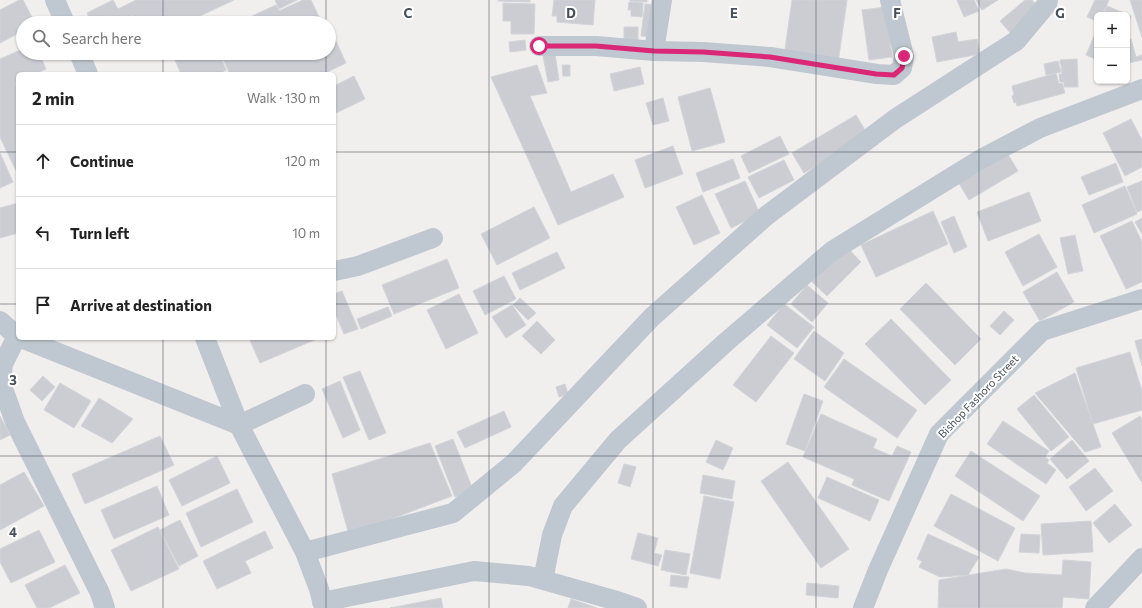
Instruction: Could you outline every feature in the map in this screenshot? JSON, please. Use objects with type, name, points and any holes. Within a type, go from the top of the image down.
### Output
[{"type":"street","points":[[55,0],[62,16]]},
{"type":"street","points":[[654,51],[662,0]]},
{"type":"street","points":[[539,46],[596,46],[654,51],[703,52],[770,57],[876,74],[894,75],[902,68],[904,56],[890,0]]},
{"type":"street","points":[[307,559],[453,513],[514,463],[652,317],[766,216],[895,120],[1016,41],[1047,4],[1048,0]]},
{"type":"street","points":[[82,60],[87,72]]},
{"type":"street","points":[[542,580],[552,535],[563,506],[618,440],[726,342],[832,251],[981,159],[1040,128],[1142,89]]},
{"type":"street","points":[[336,271],[358,266],[433,238]]},
{"type":"street","name":"Bishop Fashoro Street","points":[[863,608],[878,570],[939,434],[1042,331],[1142,299]]},
{"type":"street","points":[[0,321],[16,334]]},
{"type":"street","points":[[17,340],[3,364],[1,383],[14,422],[103,600]]},
{"type":"street","points":[[26,340],[239,425],[305,394]]},
{"type":"street","points":[[206,340],[239,425],[307,559],[322,600],[474,571],[529,576],[637,608]]},
{"type":"street","points":[[1095,608],[1142,558]]},
{"type":"building","points":[[19,0],[23,0],[31,16],[16,16],[16,35],[0,43],[0,10]]},
{"type":"building","points":[[113,0],[118,9],[136,0],[234,0],[200,16],[88,16],[87,13]]},
{"type":"building","points":[[275,0],[297,0],[279,9]]},
{"type":"building","points":[[303,0],[311,0],[319,16],[252,16],[276,5],[279,11]]},
{"type":"building","points":[[530,0],[530,2],[498,1]]},
{"type":"building","points":[[554,0],[595,0],[593,25],[557,22],[557,16],[552,16]]},
{"type":"building","points":[[647,0],[647,2],[630,1]]},
{"type":"building","points":[[792,0],[847,0],[838,63],[784,56]]},
{"type":"building","points":[[957,0],[974,0],[979,11],[964,17]]},
{"type":"building","points":[[976,0],[998,0],[982,10]]},
{"type":"building","points":[[1025,0],[1032,0],[1041,10],[1012,35],[1000,21]]},
{"type":"building","points":[[1095,0],[1109,0],[1103,12],[1094,12],[1094,20],[1087,17]]},
{"type":"building","points":[[1130,0],[1142,0],[1142,37]]},
{"type":"building","points":[[629,2],[643,3],[642,17],[631,16],[631,10],[628,10]]},
{"type":"building","points":[[503,3],[535,4],[534,34],[511,34],[511,21],[503,21]]},
{"type":"building","points":[[645,4],[656,5],[653,37],[641,36]]},
{"type":"building","points":[[1107,6],[1121,12],[1104,12]]},
{"type":"building","points":[[886,7],[892,57],[869,60],[862,10]]},
{"type":"building","points":[[624,27],[638,27],[638,43],[624,43]]},
{"type":"building","points":[[956,32],[958,42],[977,39],[980,54],[937,62],[932,37]]},
{"type":"building","points":[[1094,36],[1094,59],[1086,55]]},
{"type":"building","points":[[1130,39],[1136,57],[1142,55],[1142,60],[1130,63]]},
{"type":"building","points":[[525,40],[526,50],[510,52],[509,42]]},
{"type":"building","points":[[336,41],[346,63],[327,72],[229,72],[223,60],[336,60]]},
{"type":"building","points":[[16,52],[16,60],[42,60],[46,69],[39,72],[16,72],[16,171],[0,137],[0,59]]},
{"type":"building","points":[[555,54],[559,80],[548,82],[543,56]]},
{"type":"building","points":[[1077,59],[1078,87],[1064,87],[1064,82],[1060,82],[1059,74],[1062,74],[1060,60]]},
{"type":"building","points":[[175,60],[222,60],[226,70],[222,72],[180,72]]},
{"type":"building","points":[[1058,61],[1061,72],[1046,75],[1044,64]]},
{"type":"building","points":[[537,65],[547,93],[530,96],[571,192],[613,174],[624,197],[558,225],[491,77]]},
{"type":"building","points":[[562,65],[570,65],[570,76],[563,76]]},
{"type":"building","points":[[640,67],[644,84],[614,91],[610,74]]},
{"type":"building","points":[[1056,73],[1059,84],[1062,83],[1065,93],[1017,106],[1016,102],[1014,103],[1012,86]]},
{"type":"building","points":[[354,76],[365,99],[336,113],[336,85]]},
{"type":"building","points":[[710,88],[725,142],[692,151],[678,97]]},
{"type":"building","points":[[663,98],[669,121],[653,125],[646,103]]},
{"type":"building","points":[[856,115],[868,135],[804,173],[792,153]]},
{"type":"building","points":[[1131,119],[1142,140],[1142,167],[1125,176],[1103,133]]},
{"type":"building","points":[[780,136],[789,154],[749,173],[741,156]]},
{"type":"building","points":[[673,146],[683,174],[645,188],[635,160]]},
{"type":"building","points":[[1006,151],[1018,171],[969,200],[957,180]]},
{"type":"building","points":[[0,153],[13,182],[0,188]]},
{"type":"building","points":[[733,159],[740,178],[703,192],[696,173]]},
{"type":"building","points":[[784,160],[794,180],[759,198],[748,177]]},
{"type":"building","points":[[1116,163],[1123,182],[1089,195],[1081,177]]},
{"type":"building","points":[[745,181],[760,214],[731,228],[715,194]]},
{"type":"building","points":[[1142,181],[1142,210],[1137,212],[1127,187]]},
{"type":"building","points":[[1125,186],[1137,214],[1094,233],[1082,205]]},
{"type":"building","points":[[1029,192],[1041,221],[988,241],[977,212]]},
{"type":"building","points":[[702,195],[720,233],[694,245],[676,207]]},
{"type":"building","points":[[16,204],[16,234],[0,238],[0,208]]},
{"type":"building","points":[[534,207],[550,238],[497,265],[481,234]]},
{"type":"building","points":[[933,211],[948,244],[876,277],[861,245]]},
{"type":"building","points":[[954,216],[967,247],[954,253],[941,222]]},
{"type":"building","points":[[1142,218],[1142,234],[1135,222]]},
{"type":"building","points":[[1132,221],[1142,242],[1142,282],[1126,289],[1100,236]]},
{"type":"building","points":[[1039,234],[1057,267],[1023,286],[1005,252]]},
{"type":"building","points":[[1075,235],[1083,271],[1068,274],[1060,238]]},
{"type":"building","points":[[845,245],[861,262],[827,296],[810,280]]},
{"type":"building","points":[[557,252],[565,268],[520,290],[512,273]]},
{"type":"building","points":[[447,259],[459,288],[394,314],[382,285]]},
{"type":"building","points":[[1057,272],[1074,302],[1040,321],[1023,292]]},
{"type":"building","points":[[504,276],[516,299],[485,315],[473,291]]},
{"type":"building","points":[[926,283],[981,339],[955,365],[900,309]]},
{"type":"building","points":[[807,285],[828,303],[812,322],[791,304]]},
{"type":"building","points":[[342,291],[358,329],[344,334],[336,315],[336,293]]},
{"type":"building","points":[[459,294],[478,333],[446,349],[427,310]]},
{"type":"building","points":[[520,298],[536,313],[528,320],[513,305]]},
{"type":"building","points":[[784,304],[814,327],[797,348],[767,325]]},
{"type":"building","points":[[512,305],[526,325],[506,338],[492,317]]},
{"type":"building","points":[[388,307],[392,316],[361,329],[357,319]]},
{"type":"building","points":[[1004,311],[1014,320],[1000,335],[990,326]]},
{"type":"building","points":[[891,319],[951,380],[925,405],[865,344]]},
{"type":"building","points":[[537,321],[555,340],[541,354],[522,336]]},
{"type":"building","points":[[814,331],[844,353],[825,381],[794,359]]},
{"type":"building","points":[[771,336],[794,353],[756,402],[733,385]]},
{"type":"building","points":[[1142,339],[1142,366],[1135,341]]},
{"type":"building","points":[[250,340],[314,340],[260,363]]},
{"type":"building","points":[[1130,352],[1142,391],[1142,410],[1093,424],[1076,368]]},
{"type":"building","points":[[844,359],[917,410],[897,438],[824,387]]},
{"type":"building","points":[[360,371],[386,433],[369,440],[343,377]]},
{"type":"building","points":[[1075,373],[1101,447],[1085,452],[1035,393]]},
{"type":"building","points":[[43,376],[55,387],[42,401],[30,390]]},
{"type":"building","points":[[340,381],[360,430],[343,438],[322,389]]},
{"type":"building","points":[[60,383],[91,401],[74,428],[44,410]]},
{"type":"building","points":[[565,384],[568,394],[559,397],[556,387]]},
{"type":"building","points":[[804,394],[823,401],[805,451],[786,444]]},
{"type":"building","points":[[1034,395],[1069,437],[1051,451],[1017,409]]},
{"type":"building","points":[[99,398],[133,419],[112,443],[81,426]]},
{"type":"building","points":[[504,411],[511,427],[465,448],[457,432]]},
{"type":"building","points":[[821,414],[877,439],[873,448],[892,456],[897,446],[911,452],[889,501],[852,485],[854,479],[803,457]]},
{"type":"building","points":[[0,416],[10,435],[0,440]]},
{"type":"building","points":[[1140,416],[1142,419],[1142,483],[1112,433]]},
{"type":"building","points":[[1003,421],[1049,451],[1045,457],[1049,460],[1047,463],[1056,470],[1046,484],[987,444]]},
{"type":"building","points":[[160,436],[174,465],[85,504],[72,474]]},
{"type":"building","points":[[453,439],[473,490],[455,497],[435,446]]},
{"type":"building","points":[[716,440],[733,448],[723,470],[706,462]]},
{"type":"building","points":[[1072,440],[1089,461],[1067,479],[1050,459]]},
{"type":"building","points":[[430,443],[452,496],[349,535],[332,474]]},
{"type":"building","points":[[971,451],[1040,496],[1023,521],[955,476]]},
{"type":"building","points":[[217,456],[230,483],[182,506],[169,480]]},
{"type":"building","points":[[788,462],[849,549],[821,568],[761,481]]},
{"type":"building","points":[[624,464],[636,467],[630,487],[618,483]]},
{"type":"building","points":[[1095,468],[1113,491],[1086,511],[1069,487]]},
{"type":"building","points":[[24,472],[44,506],[0,530],[0,485]]},
{"type":"building","points":[[703,475],[735,481],[732,499],[700,493]]},
{"type":"building","points":[[827,477],[879,500],[870,521],[818,498]]},
{"type":"building","points":[[157,486],[169,515],[114,539],[101,510]]},
{"type":"building","points":[[237,489],[253,522],[201,547],[186,513]]},
{"type":"building","points":[[951,494],[1015,528],[998,561],[934,526]]},
{"type":"building","points":[[704,496],[734,502],[720,579],[690,573]]},
{"type":"building","points":[[1115,504],[1132,525],[1109,543],[1093,523]]},
{"type":"building","points":[[180,520],[198,556],[179,566],[160,530]]},
{"type":"building","points":[[1091,521],[1093,552],[1043,555],[1041,524]]},
{"type":"building","points":[[158,527],[179,569],[131,591],[111,550]]},
{"type":"building","points":[[39,530],[55,562],[11,583],[0,562],[0,549]]},
{"type":"building","points":[[265,531],[273,548],[245,561],[251,573],[217,589],[203,561]]},
{"type":"building","points":[[638,533],[658,538],[654,553],[662,555],[658,566],[631,559]]},
{"type":"building","points":[[928,534],[979,557],[968,575],[940,577],[919,567],[922,561],[917,559]]},
{"type":"building","points":[[1021,534],[1040,535],[1039,553],[1019,552]]},
{"type":"building","points":[[665,550],[690,554],[686,575],[661,570]]},
{"type":"building","points":[[1063,560],[1091,562],[1089,599],[1063,597],[1062,608],[938,608],[939,580],[1006,569],[1025,573],[1062,575]]},
{"type":"building","points":[[65,565],[80,593],[49,608],[37,608],[25,585]]},
{"type":"building","points":[[671,575],[689,577],[687,588],[670,586]]},
{"type":"building","points":[[807,583],[839,586],[838,598],[806,595]]},
{"type":"building","points":[[441,598],[443,608],[390,608]]},
{"type":"building","points":[[571,599],[597,608],[568,608]]},
{"type":"route","points":[[539,46],[596,46],[654,51],[703,52],[770,57],[826,67],[894,75],[902,68],[904,56]]}]
